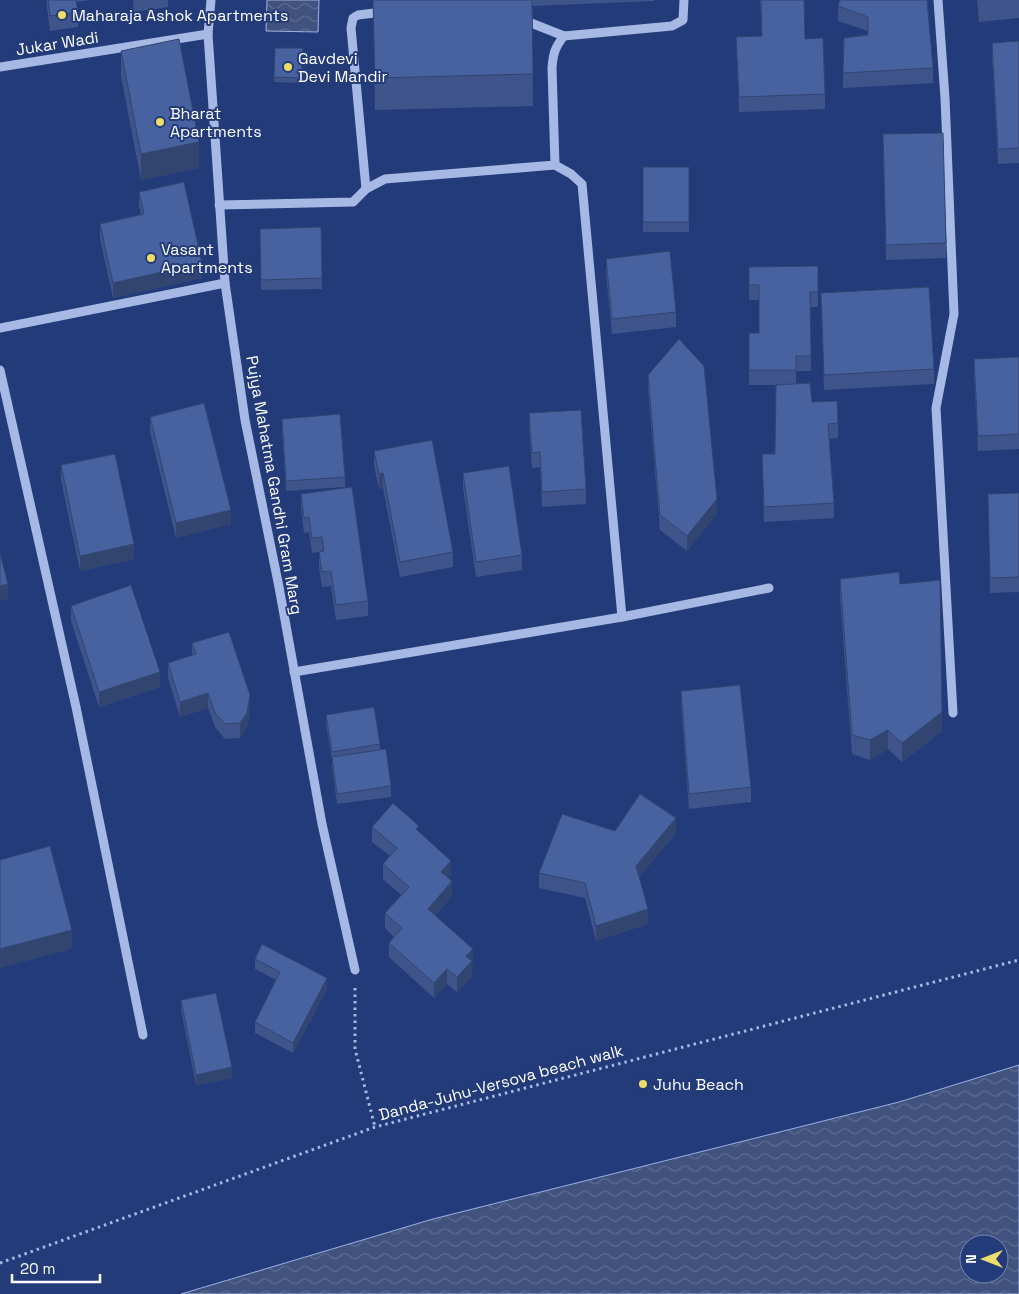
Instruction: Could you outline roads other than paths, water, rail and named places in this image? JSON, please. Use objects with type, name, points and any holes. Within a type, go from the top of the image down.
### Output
[{"type":"street","name":"Pujya Mahatma Gandhi Gram Marg","points":[[211,0],[208,34],[225,283],[245,420],[322,824],[355,970]]},
{"type":"street","points":[[509,14],[564,36],[672,26],[683,20],[684,0]]},
{"type":"street","points":[[938,0],[945,98],[954,314],[936,408],[953,713]]},
{"type":"street","points":[[366,189],[351,28],[353,18],[358,14],[396,11]]},
{"type":"street","name":"Jukar Wadi","points":[[0,67],[208,34]]},
{"type":"street","points":[[555,165],[552,61],[556,45],[564,36]]},
{"type":"street","points":[[219,205],[353,202],[366,189],[385,179],[555,165],[571,174],[582,184],[622,617]]},
{"type":"street","points":[[0,328],[225,283]]},
{"type":"street","points":[[0,370],[76,707],[143,1035]]},
{"type":"street","points":[[294,672],[622,617],[769,588]]},
{"type":"water","points":[[267,0],[319,0],[318,32],[266,31]]},
{"type":"water","points":[[1019,1065],[1019,1294],[181,1294],[433,1219],[899,1102]]},
{"type":"place","name":"Maharaja Ashok Apartments","points":[[62,15]]},
{"type":"place","name":"Gavdevi Devi Mandir","points":[[288,67]]},
{"type":"place","name":"Bharat Apartments","points":[[160,122]]},
{"type":"place","name":"Vasant Apartments","points":[[151,258]]},
{"type":"place","name":"Juhu Beach","points":[[643,1084]]}]
